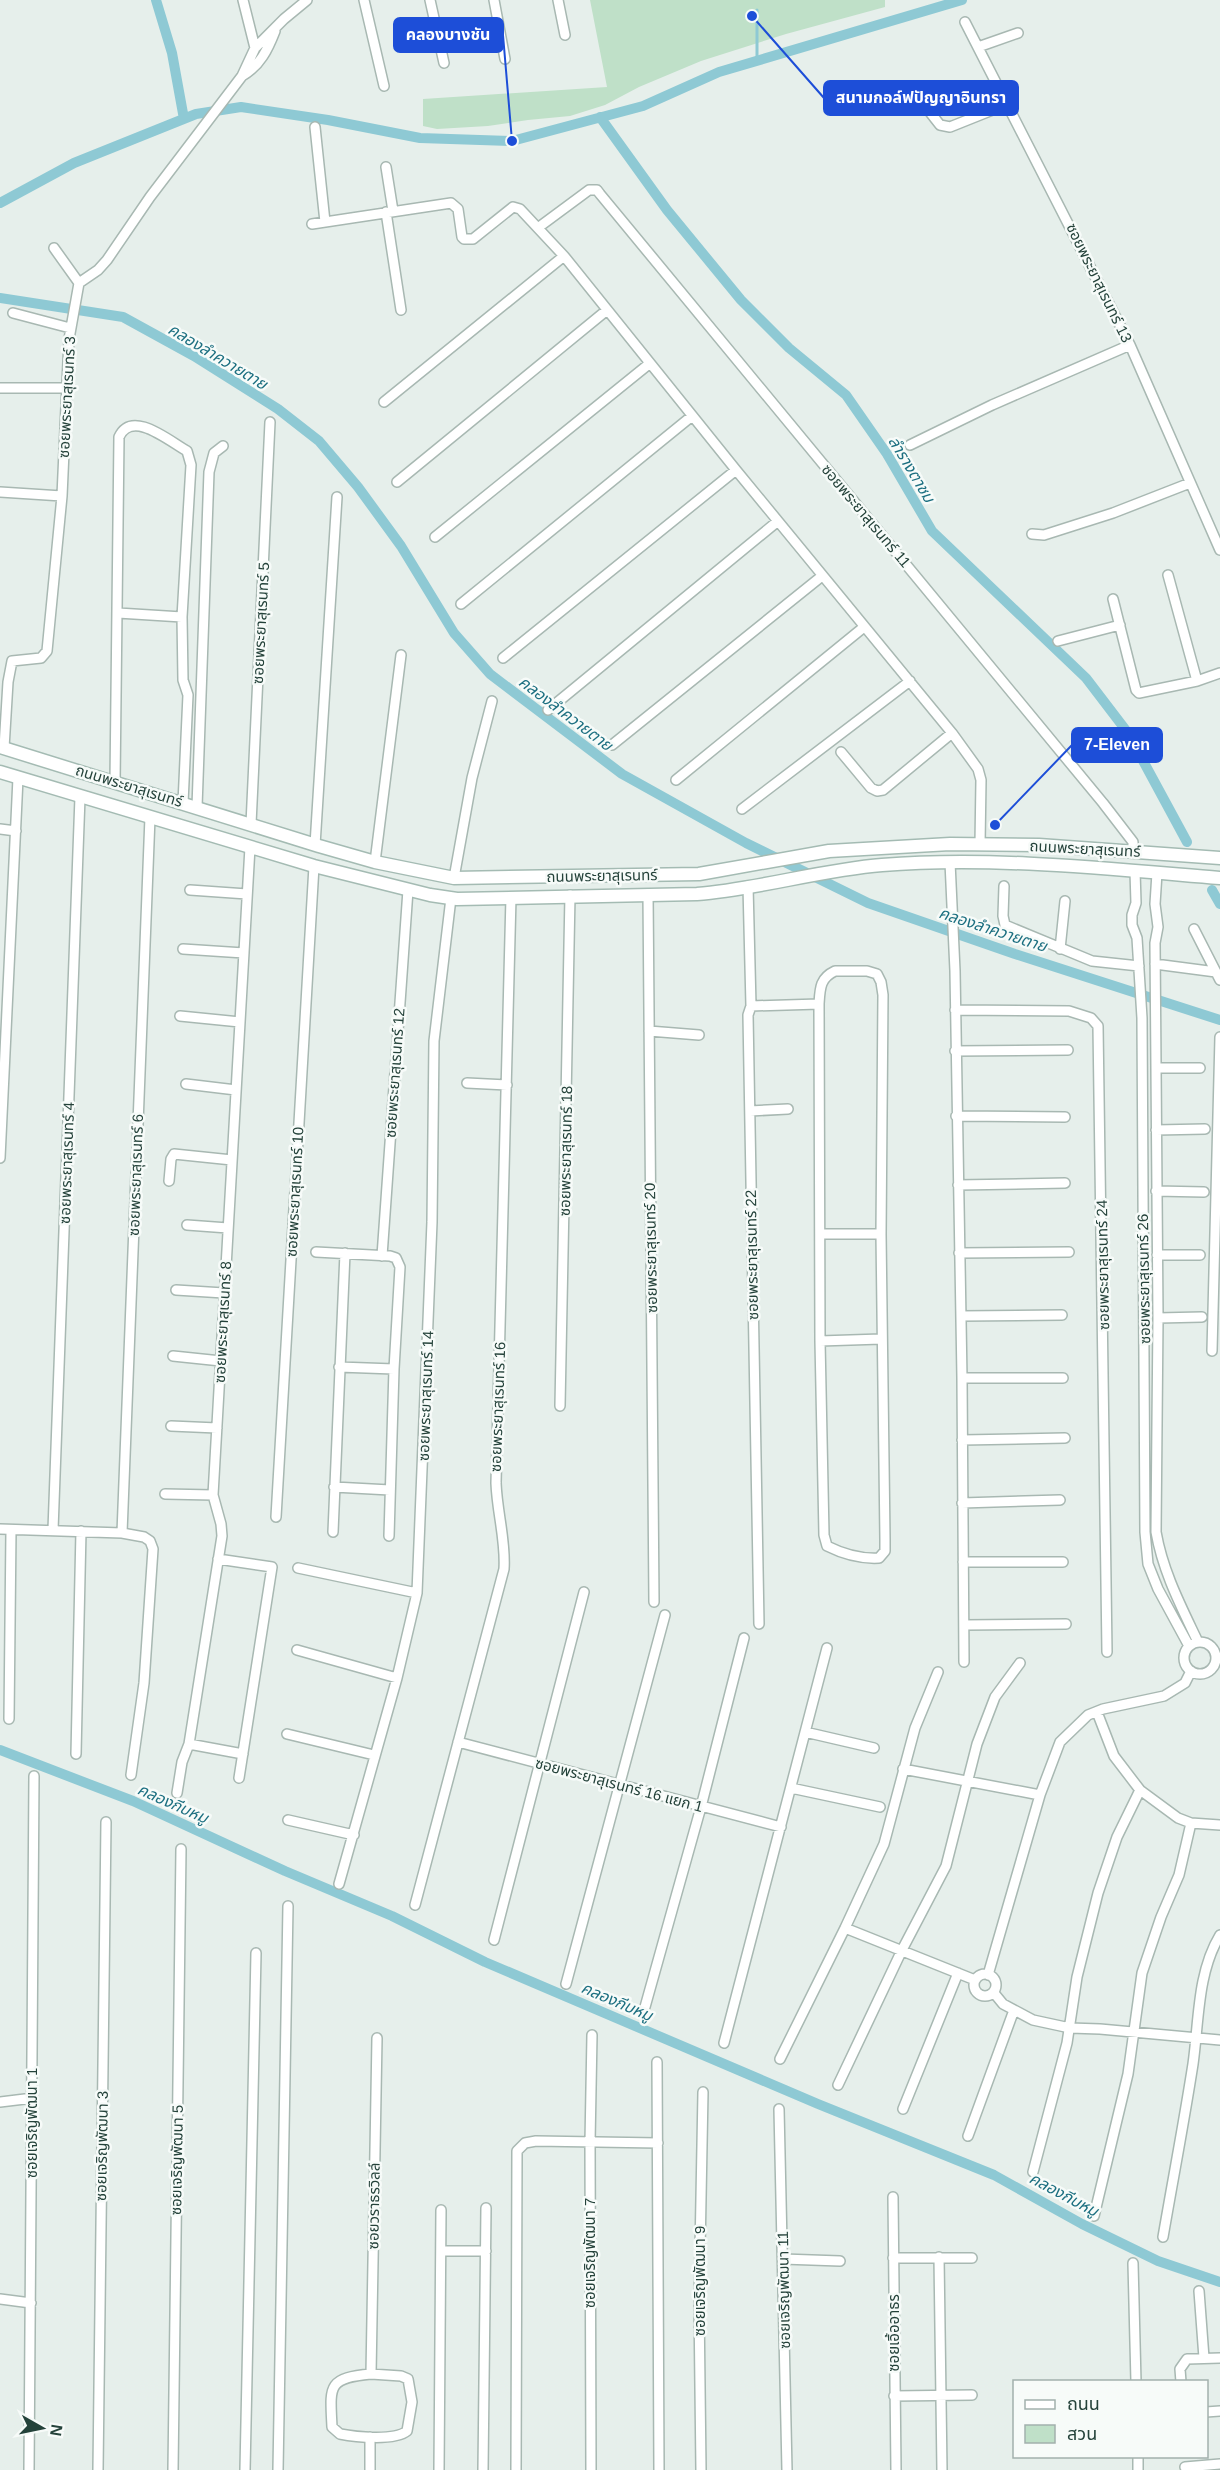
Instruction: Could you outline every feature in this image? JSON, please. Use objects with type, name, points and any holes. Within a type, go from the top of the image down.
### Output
[{"type":"street","points":[[243,0],[255,48]]},
{"type":"street","points":[[54,248],[78,286],[98,270],[242,76],[255,48],[306,0]]},
{"type":"street","points":[[364,0],[384,86]]},
{"type":"street","points":[[430,0],[444,63]]},
{"type":"street","points":[[494,0],[505,59]]},
{"type":"street","points":[[558,0],[565,35]]},
{"type":"street","name":"ซอยพระยาสุเรนทร์ 13","points":[[965,22],[1130,345],[1220,550]]},
{"type":"street","points":[[242,76],[260,61],[276,28]]},
{"type":"street","points":[[978,47],[1018,33]]},
{"type":"street","points":[[893,89],[906,86],[910,88],[940,125],[945,127],[1000,107],[1005,98]]},
{"type":"street","points":[[315,127],[324,222]]},
{"type":"street","points":[[386,167],[401,310]]},
{"type":"street","name":"ซอยพระยาสุเรนทร์ 11","points":[[539,227],[589,190],[597,190],[1103,803],[1133,842],[1133,851]]},
{"type":"street","points":[[312,224],[451,203],[458,209],[462,237],[473,239],[513,207],[520,209],[564,256],[649,364],[952,733],[978,769],[981,780],[980,844]]},
{"type":"street","points":[[384,402],[564,256]]},
{"type":"street","name":"ซอยพระยาสุเรนทร์ 3","points":[[2,748],[12,661],[41,658],[47,651],[62,496],[70,326],[78,286]]},
{"type":"street","points":[[397,482],[607,310]]},
{"type":"street","points":[[13,314],[70,326]]},
{"type":"street","points":[[910,445],[992,405],[1130,345]]},
{"type":"street","points":[[435,537],[649,364]]},
{"type":"street","points":[[0,388],[67,388]]},
{"type":"street","points":[[461,604],[692,416]]},
{"type":"street","name":"ซอยพระยาสุเรนทร์ 5","points":[[251,824],[270,422]]},
{"type":"street","points":[[115,782],[119,437],[128,426],[137,425],[147,428],[187,451],[190,457],[182,617],[183,680],[188,695],[183,802]]},
{"type":"street","points":[[197,807],[209,472],[214,453],[223,446]]},
{"type":"street","points":[[503,658],[736,470]]},
{"type":"street","points":[[1032,534],[1044,535],[1113,513],[1190,483]]},
{"type":"street","points":[[0,492],[62,496]]},
{"type":"street","points":[[314,866],[337,497]]},
{"type":"street","points":[[548,710],[778,521]]},
{"type":"street","points":[[1168,575],[1197,681]]},
{"type":"street","points":[[612,745],[822,576]]},
{"type":"street","points":[[1113,599],[1136,690],[1139,693],[1197,681],[1220,673]]},
{"type":"street","points":[[118,613],[182,617]]},
{"type":"street","points":[[1058,641],[1119,625]]},
{"type":"street","points":[[676,780],[864,627]]},
{"type":"street","points":[[375,862],[401,655]]},
{"type":"street","points":[[742,809],[910,681]]},
{"type":"street","points":[[454,878],[472,778],[492,701]]},
{"type":"street","points":[[841,752],[871,788],[877,791],[883,790],[952,733]]},
{"type":"street","name":"ถนนพระยาสุเรนทร์","points":[[2,748],[183,802],[315,845],[375,862],[454,878],[699,874],[829,851],[895,845],[1039,845],[1220,858]]},
{"type":"street","name":"ถนนพระยาสุเรนทร์","points":[[0,772],[314,866],[408,890],[451,898],[717,892],[836,869],[950,862],[1135,871],[1220,878]]},
{"type":"street","points":[[0,1158],[18,778]]},
{"type":"street","name":"ซอยพระยาสุเรนทร์ 4","points":[[53,1530],[80,797]]},
{"type":"street","name":"ซอยพระยาสุเรนทร์ 6","points":[[122,1533],[150,817]]},
{"type":"street","points":[[0,829],[16,831]]},
{"type":"street","name":"ซอยพระยาสุเรนทร์ 8","points":[[177,1793],[182,1762],[189,1744],[218,1559],[221,1524],[213,1495],[250,847]]},
{"type":"street","points":[[950,862],[961,1316],[964,1662]]},
{"type":"street","name":"ซอยพระยาสุเรนทร์ 10","points":[[276,1517],[314,866]]},
{"type":"street","name":"ซอยพระยาสุเรนทร์ 26","points":[[1135,871],[1136,903],[1132,925],[1137,938],[1142,1018],[1148,1564],[1158,1589],[1194,1644]]},
{"type":"street","name":"ซอยพระยาสุเรนทร์ 26","points":[[1157,873],[1155,904],[1158,916],[1155,964],[1158,1318],[1156,1532],[1161,1559],[1194,1644]]},
{"type":"street","name":"ซอยพระยาสุเรนทร์ 22","points":[[751,885],[751,1006],[748,1015],[759,1624]]},
{"type":"street","points":[[1004,886],[1005,925],[1059,949],[1102,964],[1139,966]]},
{"type":"street","points":[[190,890],[247,894]]},
{"type":"street","name":"ซอยพระยาสุเรนทร์ 12","points":[[382,1256],[408,890]]},
{"type":"street","name":"ซอยพระยาสุเรนทร์ 20","points":[[648,894],[654,1602]]},
{"type":"street","name":"ซอยพระยาสุเรนทร์ 18","points":[[560,1406],[570,895]]},
{"type":"street","name":"ซอยพระยาสุเรนทร์ 16","points":[[415,1905],[504,1569],[505,1558],[497,1509],[496,1483],[512,897]]},
{"type":"street","name":"ซอยพระยาสุเรนทร์ 14","points":[[339,1884],[397,1677],[417,1593],[432,1222],[434,1041],[451,898]]},
{"type":"street","points":[[1059,949],[1065,901]]},
{"type":"street","points":[[1136,903],[1155,904]]},
{"type":"street","points":[[1194,929],[1218,976]]},
{"type":"street","points":[[183,949],[244,953]]},
{"type":"street","points":[[1155,964],[1218,976]]},
{"type":"street","points":[[835,971],[867,971],[877,974],[881,982],[885,1551],[879,1558],[844,1554],[827,1546],[824,1535],[820,1341],[819,1004],[820,985],[825,976],[835,971]]},
{"type":"street","points":[[751,1006],[819,1004]]},
{"type":"street","name":"ซอยพระยาสุเรนทร์ 24","points":[[955,1010],[1069,1011],[1091,1018],[1098,1026],[1107,1652]]},
{"type":"street","points":[[180,1016],[240,1022]]},
{"type":"street","points":[[649,1031],[699,1035]]},
{"type":"street","points":[[1212,1351],[1220,1037]]},
{"type":"street","points":[[955,1051],[1068,1050]]},
{"type":"street","points":[[1156,1068],[1200,1068]]},
{"type":"street","points":[[467,1083],[507,1084]]},
{"type":"street","points":[[186,1084],[236,1090]]},
{"type":"street","points":[[750,1111],[788,1109]]},
{"type":"street","points":[[1143,1113],[1156,1110]]},
{"type":"street","points":[[956,1116],[1065,1117]]},
{"type":"street","points":[[1156,1130],[1205,1129]]},
{"type":"street","points":[[169,1181],[171,1159],[174,1155],[232,1160]]},
{"type":"street","points":[[958,1185],[1065,1183]]},
{"type":"street","points":[[1156,1191],[1204,1192]]},
{"type":"street","points":[[187,1225],[228,1228]]},
{"type":"street","points":[[820,1234],[881,1234]]},
{"type":"street","points":[[316,1252],[396,1258],[400,1267],[394,1369],[389,1536]]},
{"type":"street","points":[[959,1252],[1069,1252]]},
{"type":"street","points":[[333,1532],[345,1253]]},
{"type":"street","points":[[1157,1255],[1200,1255]]},
{"type":"street","points":[[176,1290],[224,1293]]},
{"type":"street","points":[[961,1316],[1062,1315]]},
{"type":"street","points":[[1158,1318],[1202,1317]]},
{"type":"street","points":[[820,1341],[882,1339]]},
{"type":"street","points":[[1145,1346],[1158,1346]]},
{"type":"street","points":[[172,1356],[221,1361]]},
{"type":"street","points":[[339,1367],[394,1369]]},
{"type":"street","points":[[962,1378],[1063,1378]]},
{"type":"street","points":[[171,1426],[217,1428]]},
{"type":"street","points":[[962,1440],[1065,1438]]},
{"type":"street","points":[[334,1486],[390,1490]]},
{"type":"street","points":[[165,1494],[213,1495]]},
{"type":"street","points":[[962,1503],[1060,1500]]},
{"type":"street","points":[[0,1529],[122,1533],[144,1537],[150,1541],[153,1549],[144,1683],[131,1775]]},
{"type":"street","points":[[9,1719],[11,1530]]},
{"type":"street","points":[[76,1754],[81,1531]]},
{"type":"street","points":[[218,1559],[272,1567],[239,1778]]},
{"type":"street","points":[[963,1562],[1063,1562]]},
{"type":"street","points":[[298,1568],[417,1593]]},
{"type":"street","points":[[494,1940],[584,1592]]},
{"type":"street","points":[[566,1984],[665,1615]]},
{"type":"street","points":[[965,1624],[1066,1624]]},
{"type":"street","points":[[645,2007],[701,1807],[744,1638]]},
{"type":"street","name":"ซอยพระยาสุเรนทร์ 26","points":[[1194,1644],[1211,1646],[1218,1658],[1208,1672],[1202,1674],[1191,1671],[1184,1659],[1194,1644]]},
{"type":"street","points":[[724,2043],[827,1648]]},
{"type":"street","points":[[297,1650],[397,1677]]},
{"type":"street","points":[[838,2085],[902,1950],[946,1866],[977,1744],[995,1697],[1020,1664]]},
{"type":"street","points":[[988,1975],[1040,1795],[1060,1742],[1075,1726],[1096,1712],[1164,1696],[1185,1683],[1191,1671]]},
{"type":"street","points":[[780,2059],[846,1928],[884,1844],[915,1728],[938,1672]]},
{"type":"street","points":[[1096,1712],[1114,1756],[1140,1790],[1172,1814],[1191,1823],[1220,1825]]},
{"type":"street","points":[[805,1732],[874,1748]]},
{"type":"street","points":[[287,1734],[374,1755]]},
{"type":"street","name":"ซอยพระยาสุเรนทร์ 16 แยก 1","points":[[458,1742],[618,1786],[781,1827]]},
{"type":"street","points":[[189,1744],[243,1754]]},
{"type":"street","points":[[903,1769],[1040,1795]]},
{"type":"street","name":"ซอยเจริญพัฒนา 1","points":[[29,2470],[34,1776]]},
{"type":"street","points":[[791,1788],[880,1807]]},
{"type":"street","points":[[1033,2172],[1070,2028],[1077,1977],[1098,1893],[1118,1837],[1140,1790]]},
{"type":"street","points":[[288,1820],[354,1835]]},
{"type":"street","name":"ซอยเจริญพัฒนา 3","points":[[98,2470],[106,1822]]},
{"type":"street","points":[[1094,2216],[1128,2074],[1142,1973],[1161,1917],[1179,1875],[1191,1823]]},
{"type":"street","name":"ซอยเจริญพัฒนา 5","points":[[173,2470],[181,1850]]},
{"type":"street","points":[[278,2470],[288,1906]]},
{"type":"street","points":[[846,1928],[975,1980]]},
{"type":"street","points":[[1163,2237],[1205,1974],[1209,1958],[1220,1935]]},
{"type":"street","points":[[245,2470],[256,1953]]},
{"type":"street","points":[[903,2109],[958,1973]]},
{"type":"street","points":[[975,1980],[988,1975],[995,1980],[994,1993],[1003,2004],[1033,2020],[1070,2028],[1196,2036],[1220,2040]]},
{"type":"street","points":[[975,1980],[977,1993],[985,1996],[994,1993]]},
{"type":"street","points":[[968,2136],[1014,2010]]},
{"type":"street","name":"ซอยเจริญพัฒนา 7","points":[[591,2470],[592,2036]]},
{"type":"street","name":"ซอยวราธรวิลล์","points":[[371,2374],[377,2038]]},
{"type":"street","points":[[657,2062],[659,2470]]},
{"type":"street","name":"ซอยเจริญพัฒนา 9","points":[[701,2470],[699,2293],[703,2092]]},
{"type":"street","points":[[0,2102],[33,2098]]},
{"type":"street","name":"ซอยเจริญพัฒนา 11","points":[[778,2109],[787,2470]]},
{"type":"street","points":[[516,2470],[517,2151],[525,2143],[537,2141],[657,2143]]},
{"type":"street","name":"ซอยเอิ้ออาธร","points":[[893,2197],[896,2470]]},
{"type":"street","points":[[483,2470],[486,2208]]},
{"type":"street","points":[[439,2470],[441,2210]]},
{"type":"street","points":[[441,2251],[486,2251]]},
{"type":"street","points":[[939,2257],[942,2470]]},
{"type":"street","points":[[893,2258],[972,2258]]},
{"type":"street","points":[[783,2259],[840,2261]]},
{"type":"street","points":[[1133,2263],[1136,2380]]},
{"type":"street","points":[[1199,2291],[1204,2358]]},
{"type":"street","points":[[0,2299],[31,2303]]},
{"type":"street","points":[[1181,2380],[1180,2369],[1187,2359],[1220,2358]]},
{"type":"street","points":[[371,2374],[401,2376],[408,2379],[412,2402],[407,2431],[402,2435],[370,2437],[346,2435],[336,2432],[332,2427],[331,2400],[334,2387],[343,2378],[371,2374]]},
{"type":"street","points":[[894,2396],[972,2395]]},
{"type":"street","points":[[370,2437],[370,2470]]},
{"type":"street","points":[[1185,2469],[1220,2464]]},
{"type":"green space","points":[[590,0],[885,0],[885,7],[786,34],[701,61],[639,87],[605,105],[570,116],[488,126],[437,129],[423,126],[423,99],[607,87]]},
{"type":"waterway","points":[[156,0],[172,53],[184,119]]},
{"type":"waterway","points":[[0,203],[74,163],[196,114],[241,107],[328,120],[420,138],[512,141],[643,106],[719,72],[962,0]]},
{"type":"waterway","points":[[757,10],[757,62]]},
{"type":"waterway","name":"ลำรางตาชม","points":[[600,117],[667,210],[741,300],[789,348],[846,395],[887,454],[932,531],[1086,678],[1128,733],[1187,842]]},
{"type":"waterway","name":"คลองลำควายตาย","points":[[0,298],[123,317],[194,356],[278,409],[319,441],[358,487],[401,546],[454,633],[490,674],[622,774],[746,843],[868,903],[1015,954],[1220,1020]]},
{"type":"waterway","name":"ลำรางตาชม","points":[[1212,890],[1220,904]]},
{"type":"waterway","name":"คลองกีบหมู","points":[[0,1750],[133,1801],[285,1871],[392,1916],[485,1962],[818,2104],[994,2175],[1082,2224],[1158,2261],[1220,2282]]},
{"type":"place","name":"สนามกอล์ฟปัญญาอินทรา","points":[[752,16]]},
{"type":"place","name":"คลองบางชัน","points":[[512,141]]},
{"type":"place","name":"7-Eleven","points":[[995,825]]}]
